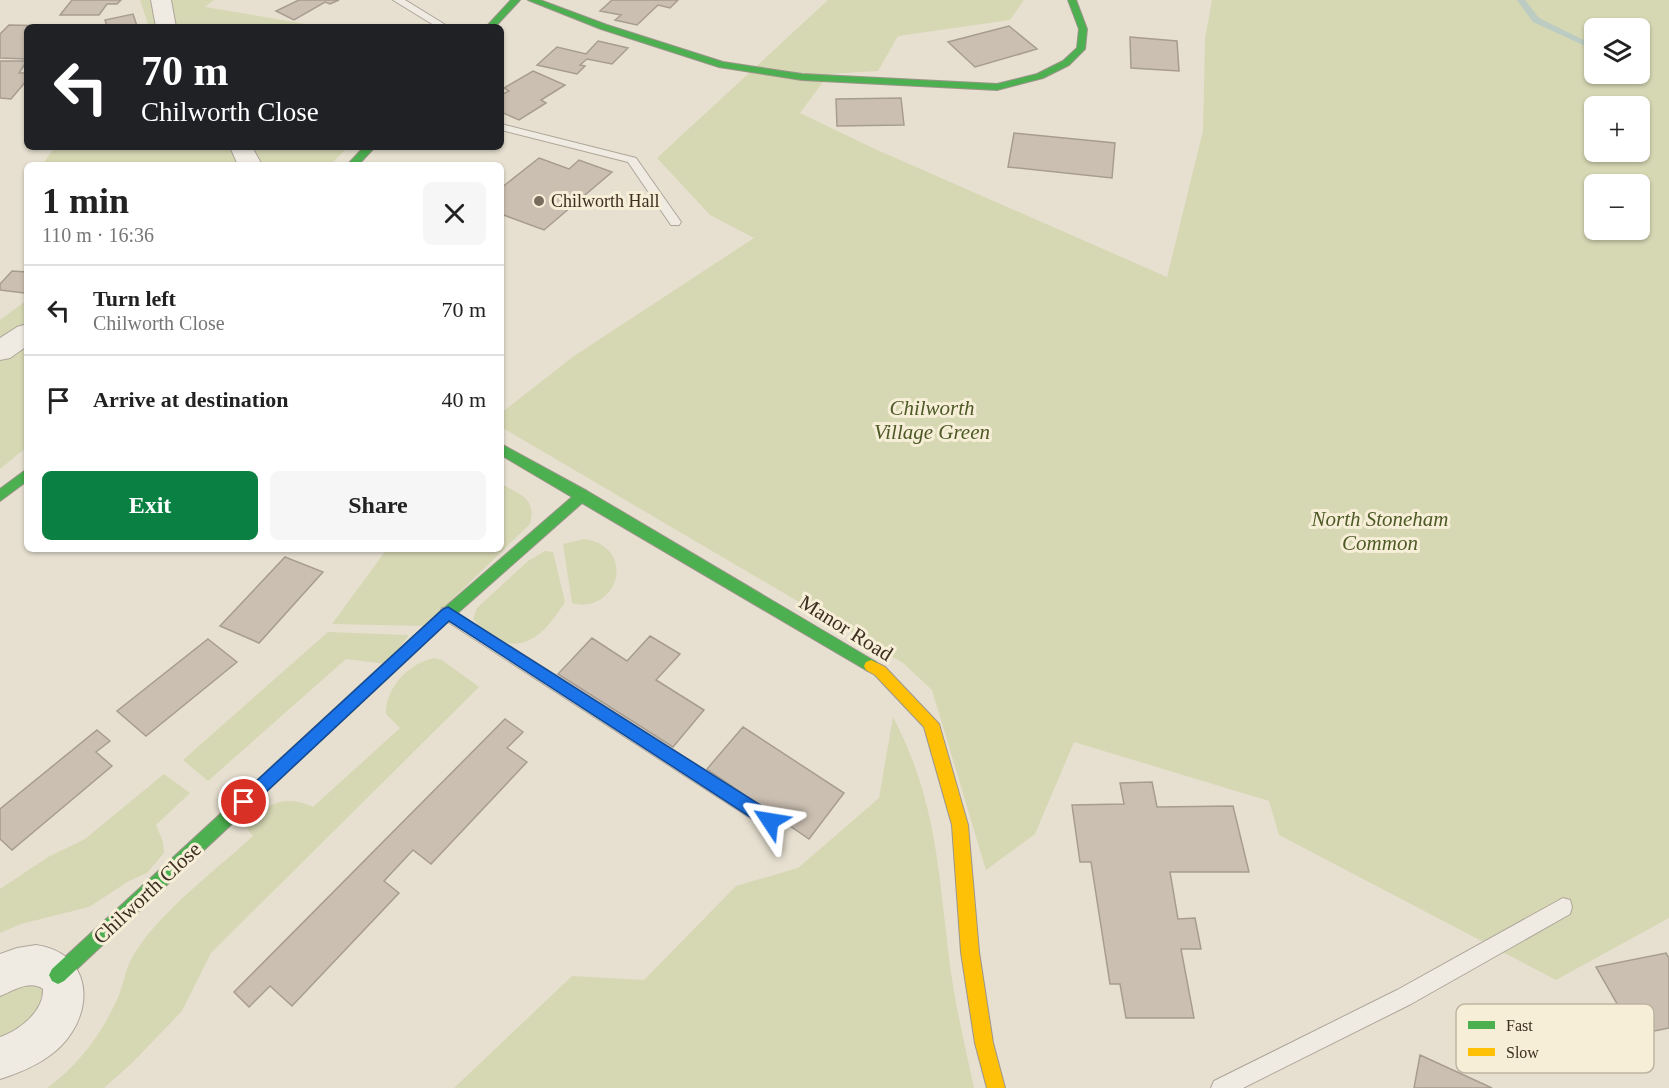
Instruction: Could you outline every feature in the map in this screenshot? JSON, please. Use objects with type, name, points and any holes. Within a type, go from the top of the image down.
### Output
[{"type":"street","points":[[160,0],[165,24]]},
{"type":"street","points":[[493,24],[516,0]]},
{"type":"street","points":[[532,0],[604,27],[722,64],[802,77],[997,87],[1040,76],[1066,63],[1081,50],[1083,29],[1072,0]]},
{"type":"street","points":[[355,162],[367,150]]},
{"type":"street","points":[[0,351],[24,335]]},
{"type":"street","name":"Manor Road","points":[[504,450],[880,671],[931,724],[960,825],[970,951],[984,1043],[996,1088]]},
{"type":"street","points":[[0,496],[24,476]]},
{"type":"street","name":"Chilworth Close","points":[[58,975],[448,613],[582,495]]},
{"type":"street","points":[[0,976],[22,966],[36,964],[49,968],[58,975],[63,987],[63,1001],[45,1033],[30,1046],[14,1055],[0,1058]]},
{"type":"lane","points":[[398,0],[439,24]]},
{"type":"lane","points":[[504,128],[632,160],[675,222]]},
{"type":"lane","points":[[448,613],[770,821]]},
{"type":"lane","points":[[1221,1088],[1404,997],[1563,907]]},
{"type":"green space","points":[[140,0],[214,0],[205,7],[306,24],[148,24]]},
{"type":"green space","name":"North Stoneham Common","points":[[828,0],[1024,0],[1010,20],[898,36],[878,71],[829,74],[800,113],[875,149],[1167,277],[1203,131],[1205,39],[1212,0],[1669,0],[1669,918],[1556,980],[1279,835],[1269,801],[1074,742],[1035,834],[986,870],[932,690],[903,663],[504,429],[504,411],[574,356],[754,238],[710,215],[657,158]]},
{"type":"green space","points":[[53,150],[345,150],[333,162],[44,162]]},
{"type":"green space","points":[[24,302],[24,449],[0,469],[0,320]]},
{"type":"green space","points":[[504,486],[520,494],[529,503],[532,516],[530,524],[504,549]]},
{"type":"green space","points":[[584,539],[601,545],[612,554],[616,566],[616,579],[610,591],[601,600],[588,604],[572,603],[563,544]]},
{"type":"green space","points":[[545,551],[553,552],[565,602],[555,617],[534,637],[512,644],[500,640],[473,619],[477,608],[528,561]]},
{"type":"green space","points":[[385,552],[501,552],[425,626],[332,624]]},
{"type":"green space","points":[[328,632],[409,635],[387,664],[346,659],[208,781],[183,760]]},
{"type":"green space","points":[[434,658],[442,660],[479,687],[211,953],[182,1011],[132,1063],[104,1088],[47,1088],[70,1069],[98,1034],[119,995],[131,960],[149,933],[192,889],[253,836],[244,825],[276,803],[293,801],[313,807],[400,728],[386,714],[394,686],[416,665]]},
{"type":"green space","points":[[893,717],[907,747],[927,806],[938,864],[954,990],[974,1088],[454,1088],[572,976],[644,980],[736,886],[798,868],[879,798]]},
{"type":"green space","points":[[164,774],[190,793],[156,825],[163,842],[164,853],[147,873],[129,881],[89,907],[21,924],[0,933],[0,889],[48,857],[85,839]]},
{"type":"green space","points":[[14,983],[41,985],[45,991],[37,1020],[0,1038],[0,992]]},
{"type":"building","points":[[72,0],[121,0],[117,4],[107,4],[99,15],[60,15]]},
{"type":"building","points":[[299,0],[339,0],[330,4],[325,2],[294,20],[276,11]]},
{"type":"building","points":[[612,0],[678,0],[670,8],[658,5],[637,25],[615,20],[621,15],[600,11]]},
{"type":"building","points":[[133,14],[136,24],[106,24],[105,20]]},
{"type":"building","points":[[9,25],[24,25],[24,59],[0,58],[0,34]]},
{"type":"building","points":[[1009,26],[1037,49],[975,67],[948,42]]},
{"type":"building","points":[[1130,37],[1177,41],[1179,71],[1131,68]]},
{"type":"building","points":[[598,41],[628,48],[612,64],[587,59],[580,65],[585,66],[577,74],[537,65],[557,47],[586,54]]},
{"type":"building","points":[[0,61],[24,61],[19,73],[24,73],[24,84],[11,99],[0,98]]},
{"type":"building","points":[[533,71],[565,85],[541,100],[546,103],[519,120],[504,113],[504,94],[509,91],[504,88]]},
{"type":"building","points":[[901,98],[904,125],[837,126],[836,99]]},
{"type":"building","points":[[1014,133],[1115,143],[1112,178],[1008,167]]},
{"type":"building","name":"Chilworth Hall","points":[[539,158],[569,169],[579,160],[612,172],[544,230],[504,215],[504,186]]},
{"type":"building","points":[[12,271],[24,272],[24,293],[0,290],[0,284]]},
{"type":"building","points":[[285,557],[323,572],[259,643],[220,626]]},
{"type":"building","points":[[650,636],[680,654],[656,680],[704,710],[673,747],[558,674],[592,638],[627,661]]},
{"type":"building","points":[[208,639],[237,662],[146,736],[117,711]]},
{"type":"building","points":[[505,719],[523,732],[507,748],[527,762],[431,864],[413,850],[384,881],[399,893],[292,1006],[270,986],[249,1007],[234,992]]},
{"type":"building","points":[[743,727],[844,793],[809,839],[707,769]]},
{"type":"building","points":[[97,730],[110,741],[96,752],[112,766],[12,850],[0,839],[0,809]]},
{"type":"building","points":[[1152,782],[1157,807],[1233,806],[1249,872],[1170,872],[1178,919],[1195,918],[1201,949],[1181,949],[1194,1018],[1126,1018],[1120,984],[1110,984],[1091,862],[1080,862],[1072,805],[1124,804],[1120,783]]},
{"type":"building","points":[[1666,953],[1669,958],[1669,1028],[1654,1031],[1654,1004],[1617,1004],[1596,967]]},
{"type":"building","points":[[1420,1055],[1492,1088],[1414,1088]]},
{"type":"waterway","points":[[1521,0],[1536,20],[1584,43]]},
{"type":"traffic: fast","points":[[493,24],[516,0]]},
{"type":"traffic: fast","points":[[532,0],[604,27],[722,65],[802,77],[997,87],[1040,76],[1066,63],[1081,49],[1083,29],[1072,0]]},
{"type":"traffic: fast","points":[[355,162],[367,150]]},
{"type":"traffic: fast","points":[[504,451],[871,666]]},
{"type":"traffic: fast","points":[[0,496],[24,476]]},
{"type":"traffic: fast","points":[[58,975],[448,613],[582,495]]},
{"type":"traffic: slow","points":[[871,666],[880,671],[931,724],[960,825],[970,952],[984,1043],[996,1088]]},
{"type":"place","name":"Chilworth Hall","points":[[539,201]]},
{"type":"route","points":[[244,802],[448,613],[770,821]]},
{"type":"park label","name":"Chilworth Village Green","points":[[932,420]]}]
